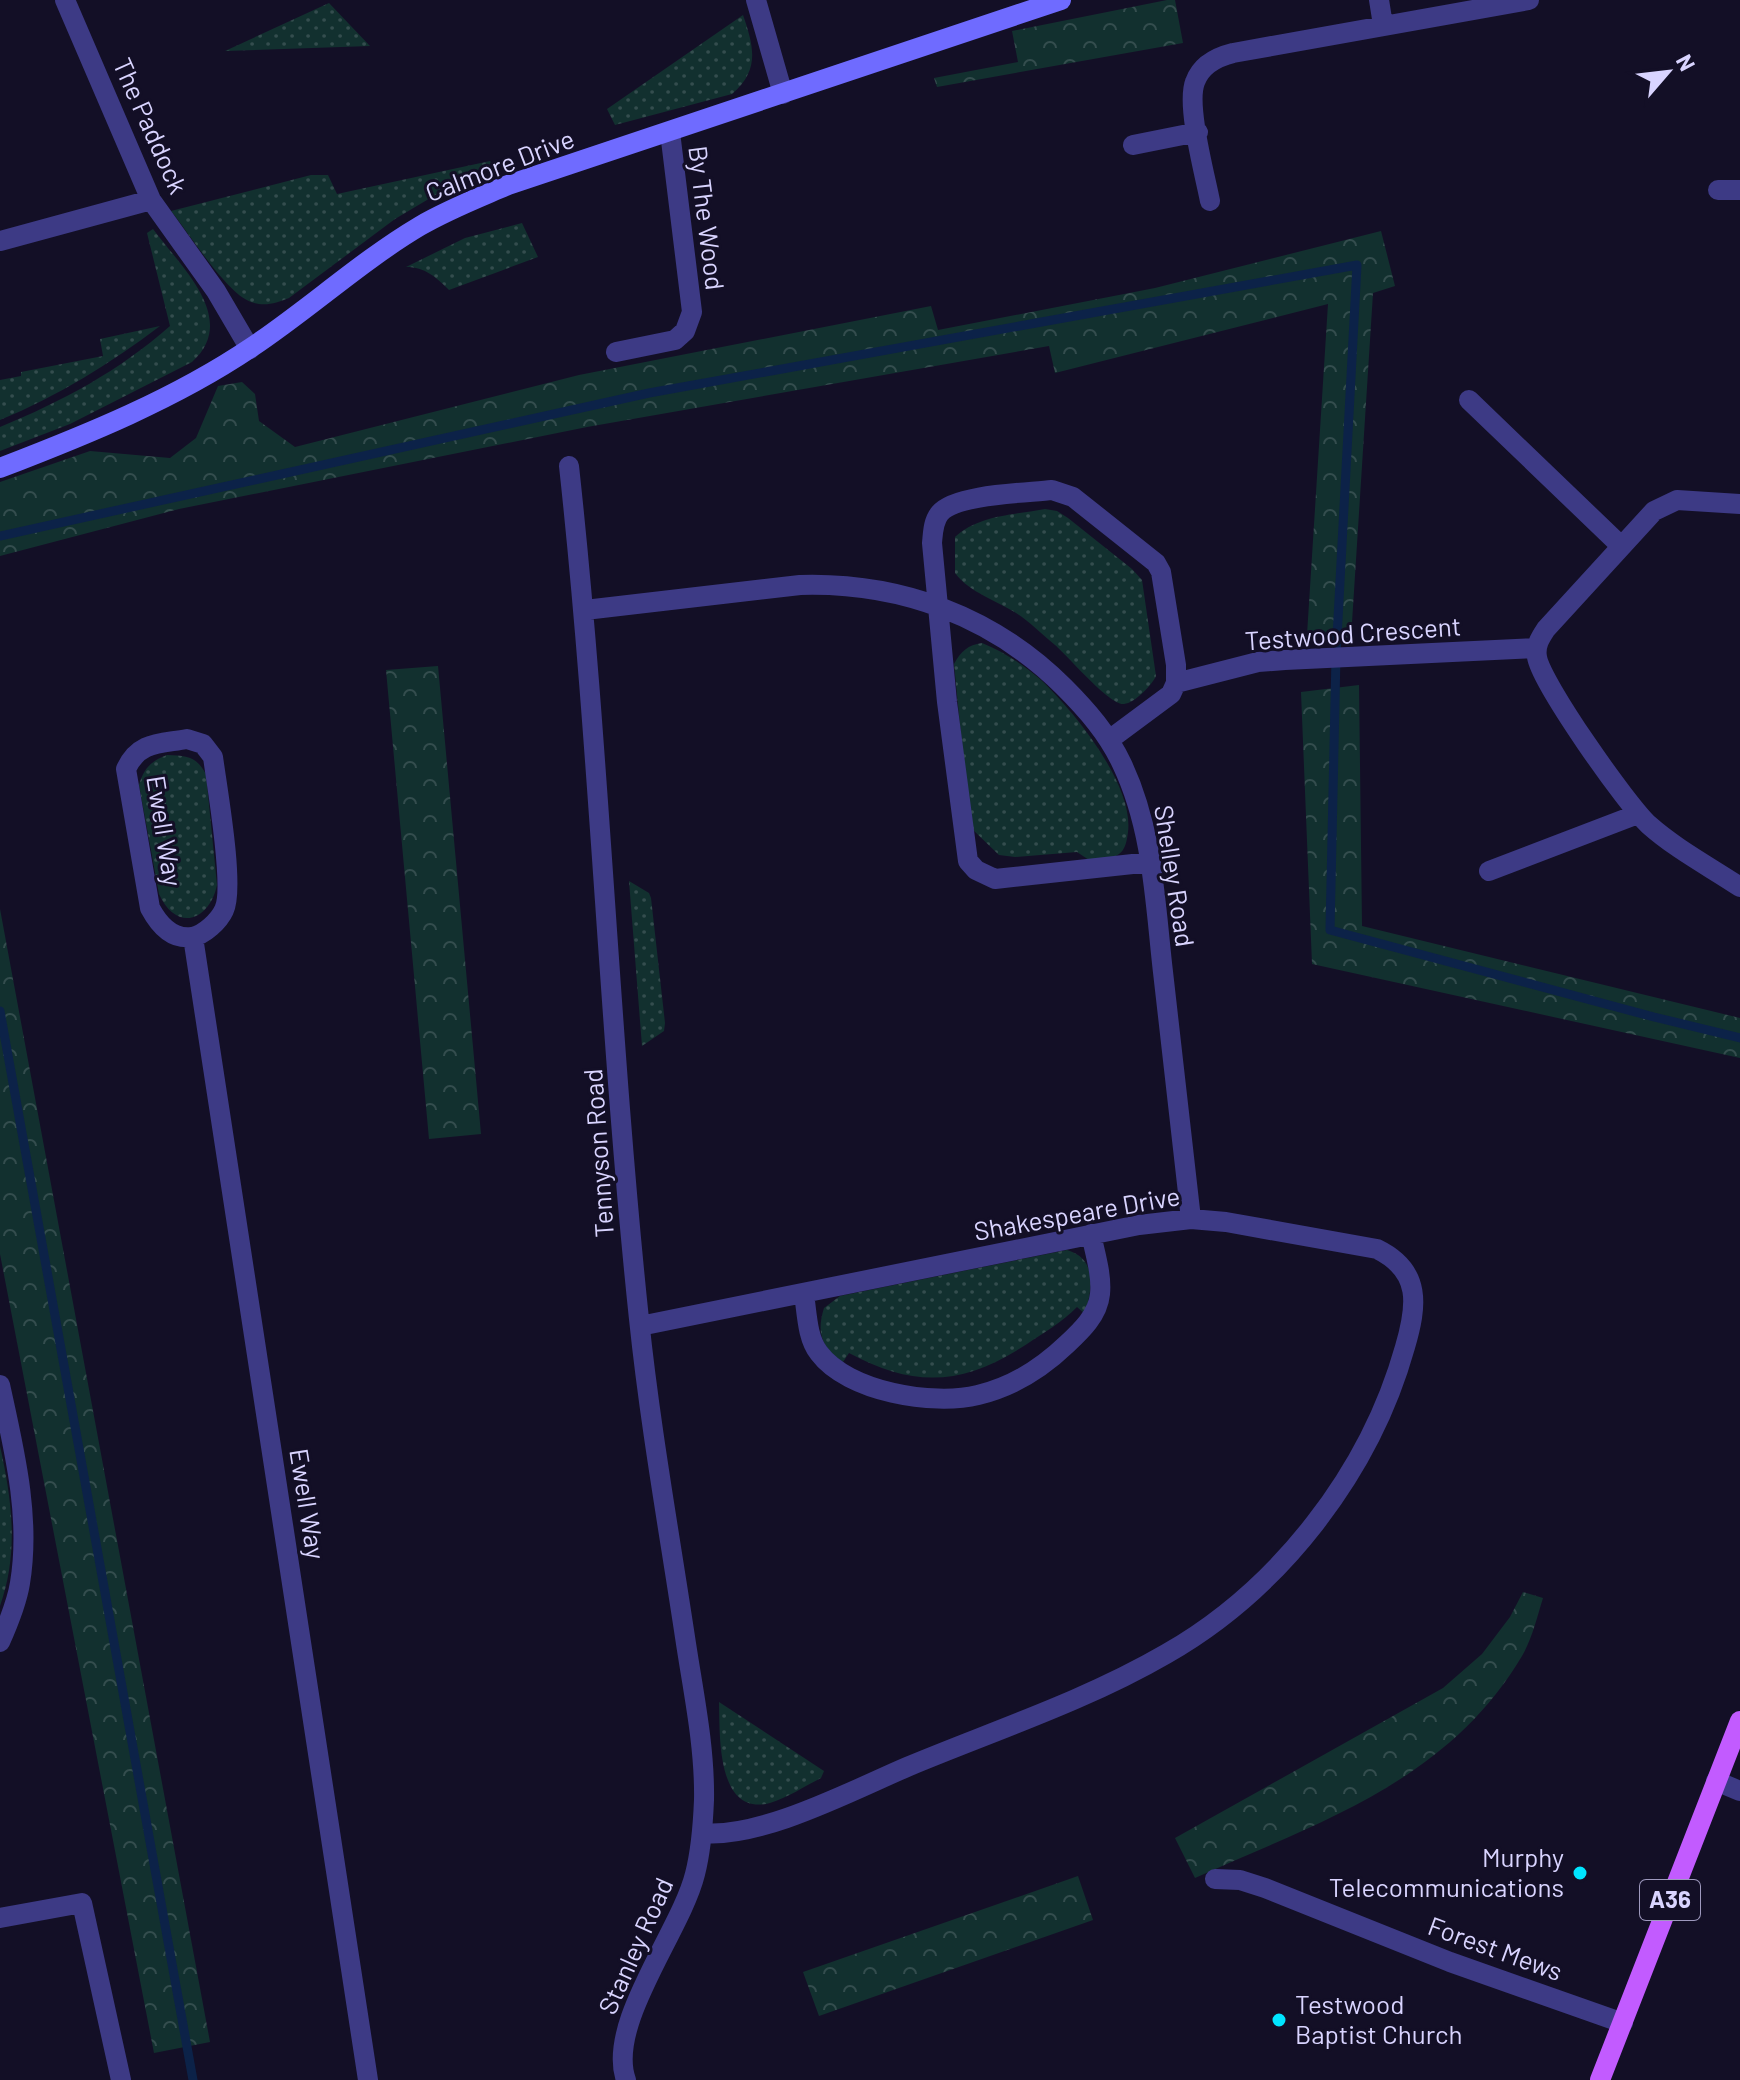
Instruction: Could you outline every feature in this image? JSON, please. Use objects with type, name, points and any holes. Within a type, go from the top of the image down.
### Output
[{"type":"main road","name":"A36","points":[[1600,2080],[1740,1721]]},
{"type":"street","name":"The Paddock","points":[[65,0],[151,200],[216,291],[250,349]]},
{"type":"street","points":[[756,0],[783,94]]},
{"type":"street","name":"Calmore Drive","points":[[0,468],[172,394],[250,349],[420,226],[508,185],[1061,0]]},
{"type":"street","points":[[1379,0],[1383,25]]},
{"type":"street","points":[[1210,201],[1193,105],[1195,82],[1214,59],[1529,0]]},
{"type":"street","name":"By The Wood","points":[[616,352],[675,340],[685,331],[692,312],[670,132]]},
{"type":"street","points":[[1133,145],[1198,132]]},
{"type":"street","points":[[1718,190],[1740,190]]},
{"type":"street","points":[[0,241],[151,200]]},
{"type":"street","points":[[1469,400],[1621,546]]},
{"type":"street","name":"Tennyson Road","points":[[569,466],[585,610],[640,1326],[698,1726],[704,1800],[702,1833]]},
{"type":"street","points":[[1109,740],[1171,694],[1176,683],[1164,581],[1156,563],[1064,492],[1052,490],[975,499],[947,507],[938,515],[933,526],[932,543],[968,861],[976,870],[995,879],[1151,862]]},
{"type":"street","points":[[1740,504],[1692,499],[1667,503],[1654,511],[1546,629],[1536,648],[1549,687],[1638,814],[1670,841],[1740,887]]},
{"type":"street","name":"Shelley Road","points":[[585,610],[800,585],[831,585],[904,595],[937,605],[984,626],[1020,648],[1087,710],[1122,764],[1136,800],[1151,862],[1191,1219]]},
{"type":"street","name":"Testwood Crescent","points":[[1176,683],[1274,661],[1536,648]]},
{"type":"street","name":"Ewell Way","points":[[187,739],[203,744],[213,757],[229,887],[225,909],[214,925],[193,937],[174,934],[159,924],[150,908],[126,769],[132,755],[145,747],[187,739]]},
{"type":"street","points":[[1489,871],[1638,814]]},
{"type":"street","name":"Ewell Way","points":[[193,937],[368,2080]]},
{"type":"street","name":"Shakespeare Drive","points":[[640,1326],[1091,1234],[1191,1219],[1235,1223],[1370,1246],[1385,1252],[1395,1261],[1412,1286],[1415,1302],[1414,1316],[1395,1377],[1369,1438],[1323,1513],[1261,1582],[1228,1612],[1168,1653],[1092,1691],[781,1819],[733,1833],[702,1833]]},
{"type":"street","points":[[804,1294],[811,1338],[818,1352],[829,1364],[861,1383],[890,1393],[921,1397],[948,1399],[976,1396],[1032,1373],[1053,1359],[1086,1326],[1100,1295],[1098,1264],[1091,1234]]},
{"type":"street","points":[[0,1385],[23,1515],[20,1584],[0,1642]]},
{"type":"street","points":[[1716,1781],[1740,1791]]},
{"type":"street","name":"Stanley Road","points":[[626,2080],[622,2053],[627,2025],[695,1876],[702,1833]]},
{"type":"street","name":"Forest Mews","points":[[1215,1879],[1240,1880],[1265,1888],[1450,1962],[1623,2023]]},
{"type":"street","points":[[0,1918],[82,1903],[121,2080]]},
{"type":"green space","points":[[1175,0],[1183,43],[937,87],[934,78],[1018,62],[1012,31]]},
{"type":"green space","points":[[329,3],[370,46],[225,51]]},
{"type":"green space","points":[[743,15],[752,48],[751,67],[732,94],[615,125],[607,109]]},
{"type":"green space","points":[[490,161],[493,165],[395,219],[289,298],[270,304],[251,302],[230,287],[171,211],[311,175],[328,175],[337,194]]},
{"type":"green space","points":[[522,223],[538,257],[449,290],[430,274],[406,267],[465,238]]},
{"type":"green space","points":[[153,229],[201,293],[210,328],[205,345],[192,362],[70,424],[0,451],[0,427],[90,384],[170,326],[147,233]]},
{"type":"green space","points":[[1381,231],[1395,286],[1373,293],[1351,638],[1307,635],[1328,304],[1055,373],[1049,346],[587,427],[179,509],[0,556],[0,482],[90,451],[170,458],[196,438],[218,386],[242,382],[255,394],[259,421],[295,447],[579,375],[931,306],[938,330],[1155,288]]},
{"type":"green space","points":[[160,326],[83,378],[0,420],[0,380],[21,376],[21,372],[103,356],[100,339]]},
{"type":"green space","points":[[1045,509],[1057,511],[1068,518],[1142,580],[1156,676],[1143,693],[1128,703],[1109,697],[1026,620],[969,587],[955,573],[955,537],[964,530],[997,517]]},
{"type":"green space","points":[[982,643],[998,650],[1040,679],[1069,709],[1099,749],[1121,792],[1127,813],[1127,841],[1116,856],[1089,860],[1077,852],[1015,857],[999,855],[970,827],[954,664],[965,649]]},
{"type":"green space","points":[[438,666],[481,1134],[429,1139],[386,670]]},
{"type":"green space","points":[[1359,685],[1362,926],[1740,1018],[1740,1058],[1312,964],[1301,692]]},
{"type":"green space","points":[[167,755],[190,758],[206,774],[217,885],[207,907],[191,918],[174,914],[159,894],[139,785],[149,766]]},
{"type":"green space","points":[[629,881],[649,893],[651,898],[665,1023],[664,1031],[642,1046]]},
{"type":"green space","points":[[0,909],[210,2042],[154,2053],[0,1254]]},
{"type":"green space","points":[[1067,1250],[1084,1260],[1088,1268],[1091,1285],[1085,1314],[1077,1307],[1027,1344],[982,1368],[940,1377],[918,1377],[873,1365],[849,1353],[843,1362],[823,1340],[821,1325],[824,1308],[840,1296]]},
{"type":"green space","points":[[0,1446],[8,1486],[12,1546],[0,1606]]},
{"type":"green space","points":[[1523,1592],[1543,1598],[1526,1649],[1492,1699],[1457,1736],[1378,1793],[1195,1878],[1175,1838],[1443,1688],[1482,1654],[1510,1617]]},
{"type":"green space","points":[[719,1702],[824,1771],[821,1778],[770,1803],[752,1804],[739,1798],[730,1786],[721,1752]]},
{"type":"green space","points":[[1078,1876],[1093,1920],[819,2016],[803,1972]]},
{"type":"waterway","points":[[0,536],[649,393],[1357,265],[1336,656],[1330,930],[1740,1038]]},
{"type":"waterway","points":[[0,1011],[193,2080]]},
{"type":"place","name":"Murphy Telecommunications","points":[[1580,1873]]},
{"type":"place","name":"Testwood Baptist Church","points":[[1279,2020]]}]
